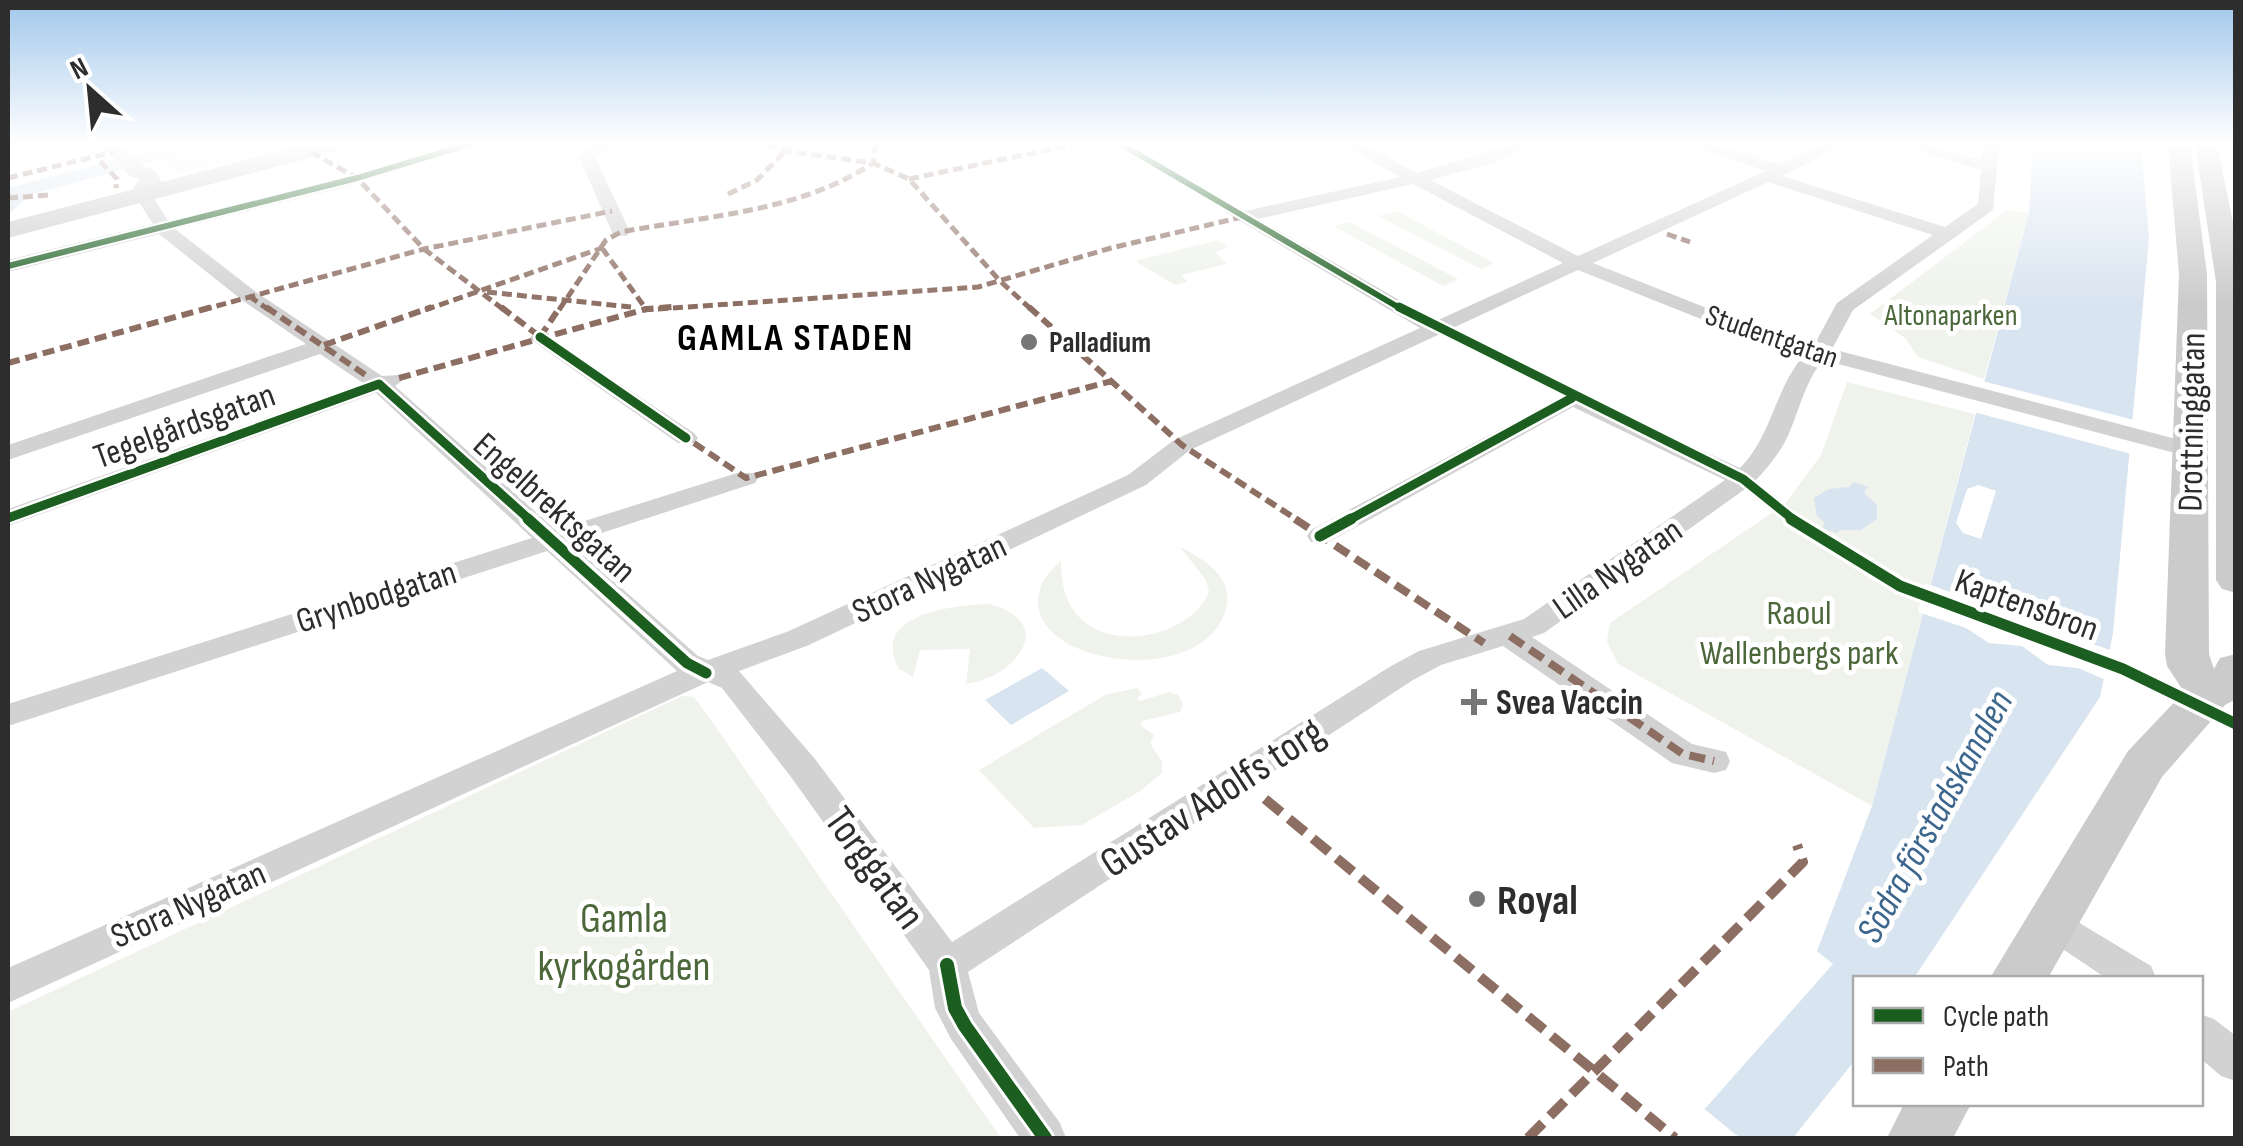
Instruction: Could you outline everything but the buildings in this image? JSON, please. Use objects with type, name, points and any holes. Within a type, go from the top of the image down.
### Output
[{"type":"main road","points":[[8,228],[105,197]]},
{"type":"main road","name":"Drottninggatan","points":[[2019,976],[2145,764],[2227,689],[2189,666],[2187,654],[2194,274],[2186,197]]},
{"type":"main road","name":"Drottninggatan","points":[[2227,210],[2236,580]]},
{"type":"main road","points":[[2190,450],[2235,459]]},
{"type":"main road","points":[[1918,1138],[1939,1106]]},
{"type":"street","points":[[148,197],[162,227]]},
{"type":"street","points":[[8,266],[281,197]]},
{"type":"street","points":[[606,197],[621,232]]},
{"type":"street","points":[[1323,197],[1238,214],[1436,329]]},
{"type":"street","name":"Studentgatan","points":[[1447,197],[1581,265],[1816,353],[2190,450]]},
{"type":"street","name":"Stora Nygatan","points":[[8,986],[677,682],[799,638],[952,568],[1137,480],[1182,445],[1723,197]]},
{"type":"street","points":[[1844,197],[1947,234]]},
{"type":"street","name":"Lilla Nygatan","points":[[1497,640],[1548,617],[1743,479],[1762,460],[1774,440],[1803,370],[1830,339],[1844,308],[1987,206],[1987,197]]},
{"type":"street","name":"Engelbrektsgatan","points":[[162,227],[249,296],[389,381],[550,540],[687,663],[706,673]]},
{"type":"street","points":[[540,337],[686,438]]},
{"type":"street","points":[[8,453],[324,345]]},
{"type":"street","name":"Tegelgårdsgatan","points":[[8,518],[389,381]]},
{"type":"street","points":[[1320,536],[1572,398],[1743,479]]},
{"type":"street","name":"Grynbodgatan","points":[[8,715],[746,478]]},
{"type":"street","points":[[1497,640],[1684,754],[1714,761]]},
{"type":"street","name":"Gustav Adolfs torg","points":[[946,966],[1402,673],[1430,658],[1497,640]]},
{"type":"street","name":"Torggatan","points":[[706,673],[733,680],[751,700],[946,966],[955,1008],[964,1026],[1045,1138]]},
{"type":"street","points":[[2053,923],[2134,976]]},
{"type":"street","points":[[2203,1034],[2236,1062]]},
{"type":"green space","name":"Altonaparken","points":[[2007,210],[2029,213],[1984,379],[1918,357],[1905,338],[1870,314]]},
{"type":"green space","points":[[1397,211],[1494,263],[1481,269],[1378,216]]},
{"type":"green space","points":[[1350,222],[1458,279],[1443,286],[1333,226]]},
{"type":"green space","points":[[1218,240],[1228,247],[1215,252],[1227,264],[1181,275],[1188,282],[1175,285],[1135,261]]},
{"type":"green space","name":"Raoul Wallenbergs park","points":[[1847,382],[1975,414],[1872,806],[1618,664],[1607,641],[1610,623],[1785,504],[1821,455]]},
{"type":"green space","points":[[1180,547],[1215,571],[1228,598],[1210,636],[1182,652],[1148,659],[1112,658],[1079,649],[1053,633],[1039,611],[1042,584],[1061,560],[1066,594],[1073,610],[1086,623],[1118,636],[1155,633],[1172,627],[1188,618],[1209,592],[1206,580]]},
{"type":"green space","points":[[988,604],[1010,612],[1022,623],[1026,635],[1023,648],[1001,671],[966,684],[970,649],[920,650],[913,677],[899,669],[893,650],[895,636],[905,625],[937,611]]},
{"type":"green space","points":[[1137,688],[1142,694],[1137,698],[1140,701],[1169,692],[1178,695],[1183,704],[1180,712],[1140,725],[1154,735],[1150,743],[1162,762],[1162,773],[1140,791],[1082,825],[1034,828],[979,770],[1105,695]]},
{"type":"green space","name":"Gamla kyrkogården","points":[[682,696],[694,697],[1001,1138],[8,1138],[8,1012]]},
{"type":"water","points":[[8,197],[27,197],[8,215]]},
{"type":"water","name":"Södra förstadskanalen","points":[[2030,197],[2146,197],[2149,238],[2113,633],[2100,697],[1915,976],[1853,976],[1853,1063],[1793,1138],[1679,1138],[1833,964],[1817,951],[1872,806],[2029,213]]},
{"type":"water","points":[[1853,482],[1868,487],[1864,493],[1877,505],[1877,519],[1861,530],[1837,533],[1822,528],[1825,523],[1817,516],[1814,498],[1829,489],[1849,487]]},
{"type":"water","points":[[1042,668],[1069,691],[1011,725],[985,700]]},
{"type":"pier","points":[[1978,380],[2138,421],[2135,455],[1970,411]]},
{"type":"pier","points":[[1978,485],[1996,491],[1981,539],[1963,533],[1956,523],[1967,489]]},
{"type":"pier","points":[[1925,583],[2115,652],[2108,681],[2078,668],[2048,665],[2022,646],[1989,643],[1966,628],[1918,612]]},
{"type":"pier","points":[[1701,1106],[1735,1134],[1741,1138],[1674,1138]]},
{"type":"marked path","points":[[8,198],[15,197]]},
{"type":"marked path","points":[[375,197],[424,249],[547,342]]},
{"type":"marked path","points":[[540,337],[606,240],[621,232],[798,197]]},
{"type":"marked path","points":[[925,197],[1000,281],[1182,445],[1484,643]]},
{"type":"marked path","points":[[8,363],[424,249],[612,211]]},
{"type":"marked path","points":[[399,378],[646,309],[978,287],[1111,248],[1242,217]]},
{"type":"marked path","points":[[1667,234],[1690,242]]},
{"type":"marked path","points":[[602,248],[646,309]]},
{"type":"marked path","points":[[324,345],[602,248]]},
{"type":"marked path","points":[[487,292],[631,307]]},
{"type":"marked path","points":[[249,296],[370,378]]},
{"type":"marked path","points":[[679,433],[746,478],[1112,381]]},
{"type":"marked path","points":[[1510,636],[1683,754],[1714,761]]},
{"type":"marked path","points":[[1265,799],[1675,1138]]},
{"type":"marked path","points":[[1528,1138],[1803,862],[1797,845]]},
{"type":"cycle path","points":[[8,266],[280,197]]},
{"type":"cycle path","name":"Kaptensbron","points":[[1212,197],[1436,329],[1743,479],[1783,514],[1900,586],[2123,669],[2236,724]]},
{"type":"cycle path","points":[[540,337],[686,438]]},
{"type":"cycle path","points":[[8,518],[379,384],[687,663],[706,673]]},
{"type":"cycle path","points":[[1320,536],[1572,398]]},
{"type":"cycle path","points":[[947,965],[955,1008],[965,1026],[1045,1138]]},
{"type":"place","name":"Palladium","points":[[1029,342]]},
{"type":"place","name":"Svea Vaccin","points":[[1474,702]]},
{"type":"place","name":"Royal","points":[[1477,899]]},
{"type":"district","name":"GAMLA STADEN","points":[[796,337]]}]
